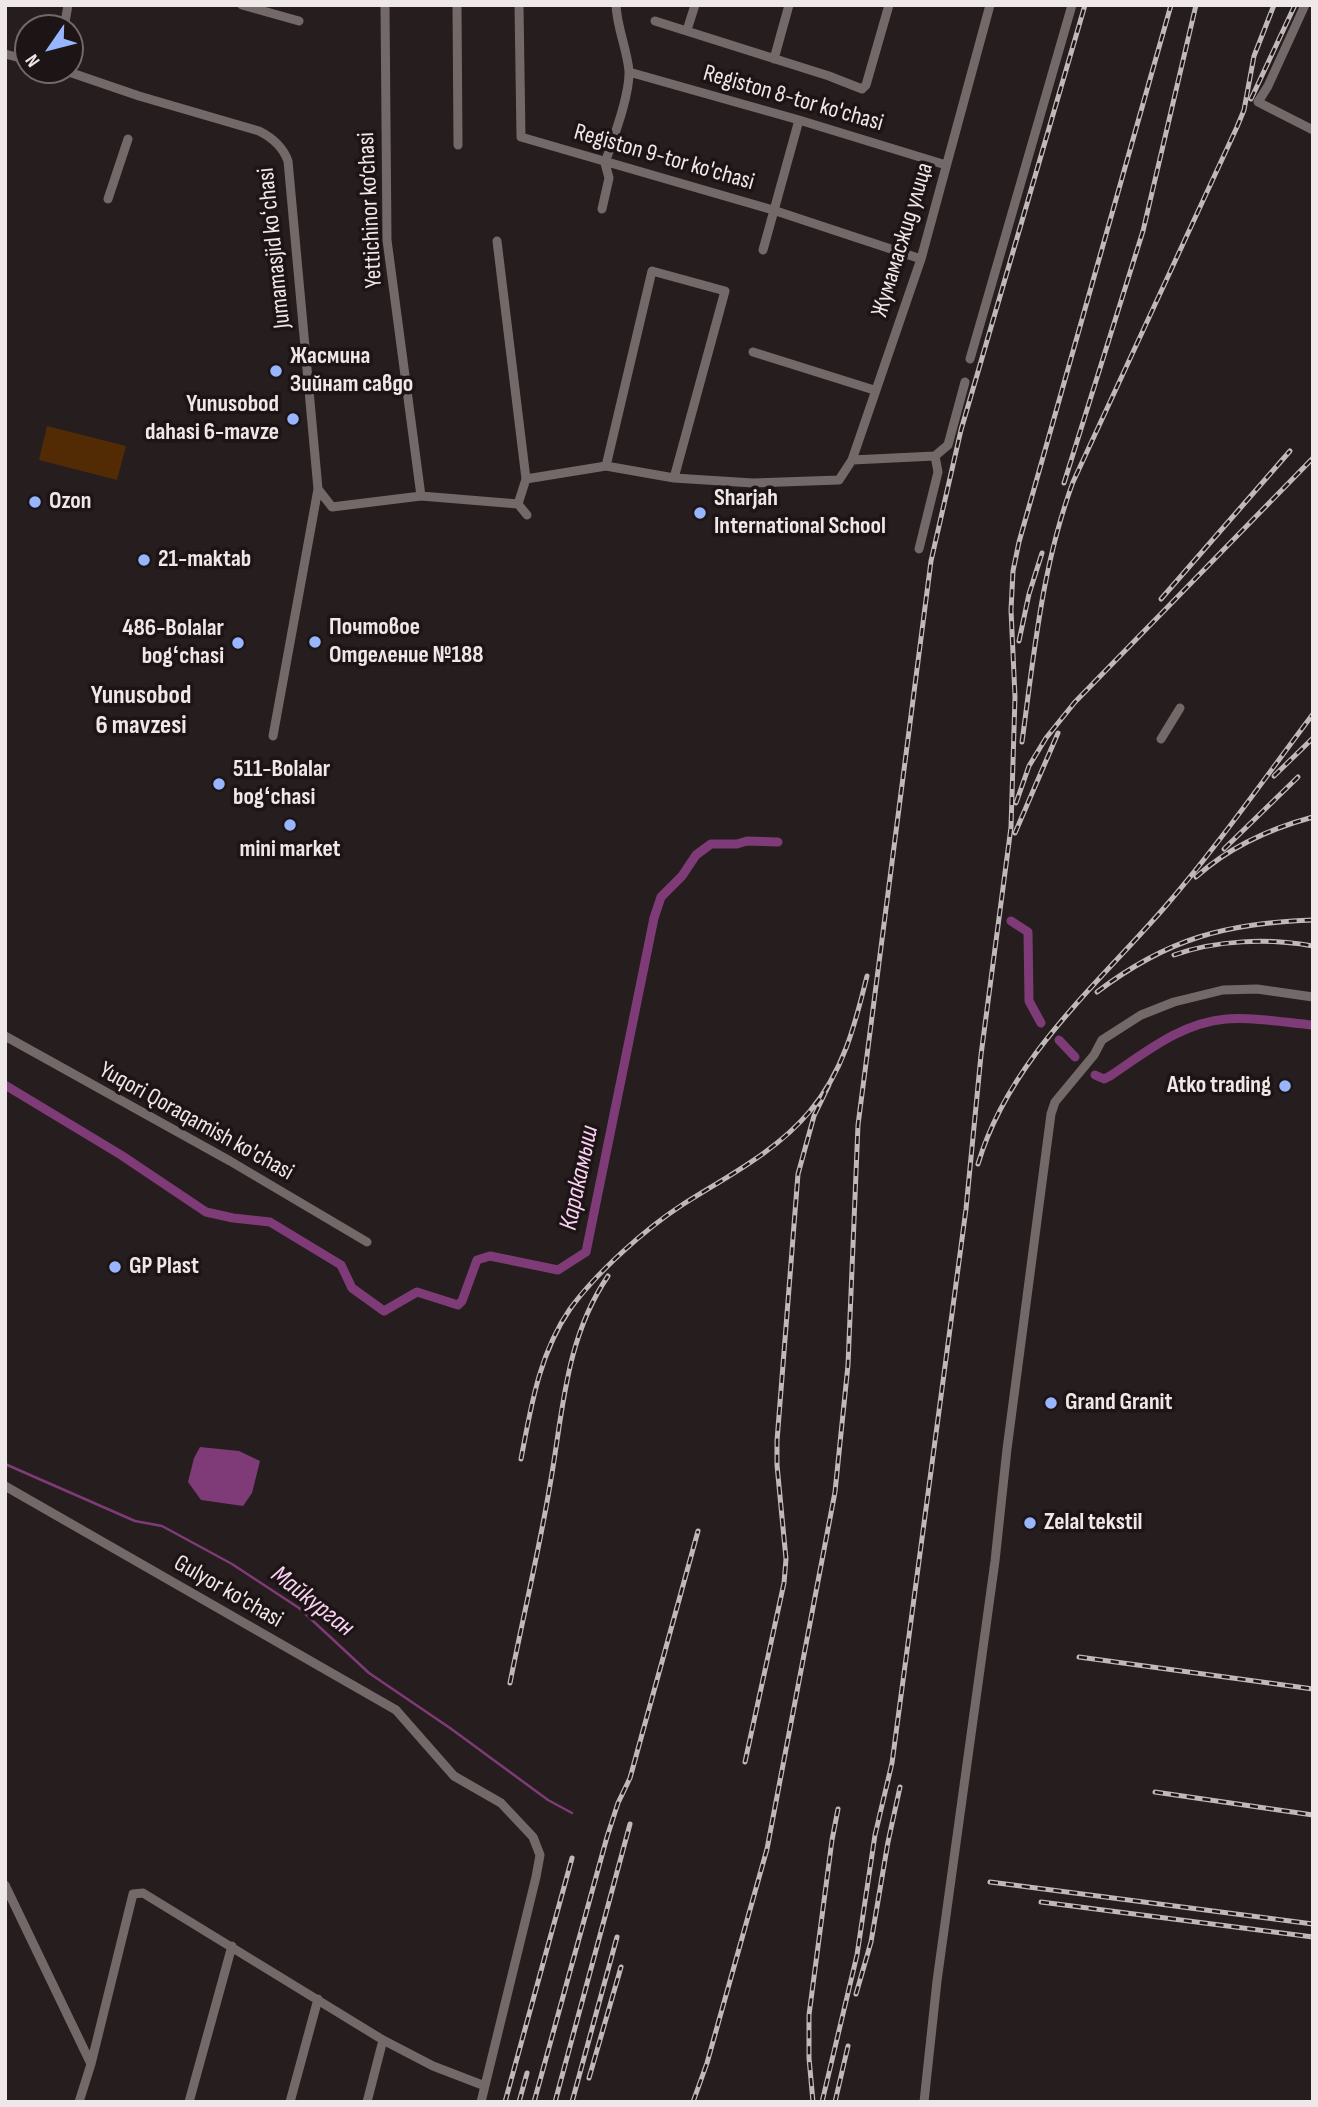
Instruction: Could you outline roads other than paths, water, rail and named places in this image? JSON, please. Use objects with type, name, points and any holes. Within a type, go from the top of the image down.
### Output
[{"type":"street","points":[[242,5],[299,21]]},
{"type":"street","name":"Yettichinor ko‘chasi","points":[[385,5],[387,240],[421,496]]},
{"type":"street","points":[[457,5],[458,145]]},
{"type":"street","name":"Registon 9-tor ko'chasi","points":[[519,5],[521,137],[773,210],[921,259]]},
{"type":"street","points":[[602,209],[609,177],[605,163],[620,119],[629,72],[616,18],[616,5]]},
{"type":"street","points":[[687,30],[695,5]]},
{"type":"street","points":[[774,59],[789,5]]},
{"type":"street","points":[[655,21],[862,89],[889,5]]},
{"type":"street","name":"Жумамасжид улица","points":[[674,478],[753,483],[838,481],[852,460],[921,259],[990,5]]},
{"type":"street","points":[[970,359],[1072,5]]},
{"type":"street","points":[[1305,5],[1258,102],[1313,131]]},
{"type":"street","name":"Registon 8-tor ko'chasi","points":[[629,72],[946,165]]},
{"type":"street","name":"Jumamasjid koʻchasi","points":[[84,77],[259,131],[273,140],[288,161],[318,489],[273,736]]},
{"type":"street","points":[[763,250],[799,120]]},
{"type":"street","points":[[108,199],[128,139]]},
{"type":"street","points":[[497,241],[526,479],[518,504]]},
{"type":"street","points":[[526,479],[606,466],[674,478],[725,291],[652,271],[606,466]]},
{"type":"street","points":[[753,352],[874,390]]},
{"type":"street","points":[[852,460],[935,456],[948,445],[965,382]]},
{"type":"street","points":[[919,549],[937,472],[935,456]]},
{"type":"street","points":[[318,489],[332,507],[421,496],[518,504],[527,515]]},
{"type":"street","points":[[1161,738],[1180,708]]},
{"type":"street","points":[[924,2102],[937,1981],[993,1575],[1051,1114],[1055,1101],[1094,1055],[1102,1040],[1141,1016],[1174,1002],[1223,990],[1257,989],[1313,996]]},
{"type":"street","name":"Yuqori Qoraqamish ko'chasi","points":[[5,1036],[230,1161],[367,1242]]},
{"type":"street","name":"Gulyor ko'chasi","points":[[5,1486],[396,1710],[454,1776],[501,1803],[533,1837],[540,1855],[536,1877],[481,2102]]},
{"type":"street","points":[[5,1885],[91,2064]]},
{"type":"street","points":[[79,2102],[91,2064],[132,1895],[137,1892],[232,1946],[383,2040],[433,2066],[485,2086]]},
{"type":"street","points":[[189,2102],[232,1946]]},
{"type":"street","points":[[290,2102],[318,1999]]},
{"type":"street","points":[[367,2102],[383,2040]]},
{"type":"waterway","name":"Каракамыш","points":[[5,1085],[121,1155],[206,1212],[270,1222],[341,1265],[352,1288],[384,1311],[417,1292],[458,1305],[462,1301],[477,1260],[490,1256],[558,1270],[586,1252],[654,918],[661,897],[682,876],[696,855],[711,844],[778,842]]},
{"type":"waterway","name":"Каракамыш","points":[[1011,921],[1028,932],[1029,1001],[1041,1023]]},
{"type":"waterway","name":"Каракамыш","points":[[1095,1075],[1104,1079],[1179,1032],[1210,1022],[1246,1018],[1313,1025]]},
{"type":"waterway","name":"Каракамыш","points":[[1059,1040],[1075,1057]]},
{"type":"waterway","name":"Майкурган","points":[[5,1464],[135,1521],[162,1526],[232,1564],[299,1608],[369,1673],[548,1800],[572,1813]]},
{"type":"railway","points":[[693,2102],[707,2063],[767,1849],[835,1492],[848,1365],[858,1125],[931,561],[961,430],[1085,5]]},
{"type":"railway","points":[[822,2102],[857,1955],[875,1835],[892,1763],[966,1209],[981,1055],[1011,827],[1015,697],[1011,610],[1013,571],[1171,5]]},
{"type":"railway","points":[[1064,483],[1143,231],[1196,5]]},
{"type":"railway","points":[[1022,742],[1046,578],[1062,514],[1073,482],[1237,127],[1244,110],[1254,56],[1274,5]]},
{"type":"railway","points":[[1251,99],[1295,5]]},
{"type":"railway","points":[[1161,599],[1290,451]]},
{"type":"railway","points":[[1016,803],[1029,766],[1046,738],[1075,702],[1313,458]]},
{"type":"railway","points":[[1019,641],[1029,594],[1042,553]]},
{"type":"railway","points":[[978,1164],[992,1126],[1010,1091],[1032,1058],[1083,996],[1184,885],[1313,714]]},
{"type":"railway","points":[[1015,833],[1058,733]]},
{"type":"railway","points":[[1274,776],[1313,738]]},
{"type":"railway","points":[[1224,849],[1298,777]]},
{"type":"railway","points":[[1196,877],[1250,840],[1313,817]]},
{"type":"railway","points":[[1097,992],[1148,959],[1198,937],[1252,925],[1313,920]]},
{"type":"railway","points":[[1174,955],[1225,943],[1278,942],[1313,946]]},
{"type":"railway","points":[[521,1459],[544,1363],[559,1326],[570,1309],[593,1281],[637,1239],[682,1205],[766,1151],[797,1126],[821,1096],[839,1064],[867,976]]},
{"type":"railway","points":[[745,1762],[784,1583],[786,1559],[777,1441],[798,1174],[814,1116],[829,1085]]},
{"type":"railway","points":[[510,1683],[546,1510],[574,1351],[594,1300],[608,1276]]},
{"type":"railway","points":[[534,2102],[607,1837],[618,1803],[630,1778],[698,1531]]},
{"type":"railway","points":[[1079,1657],[1313,1689]]},
{"type":"railway","points":[[856,1994],[871,1942],[900,1787]]},
{"type":"railway","points":[[1155,1792],[1313,1815]]},
{"type":"railway","points":[[813,2102],[809,2015],[838,1809]]},
{"type":"railway","points":[[555,2102],[630,1824]]},
{"type":"railway","points":[[505,2102],[572,1858]]},
{"type":"railway","points":[[990,1882],[1313,1924]]},
{"type":"railway","points":[[1041,1902],[1313,1937]]},
{"type":"railway","points":[[572,2102],[617,1937]]},
{"type":"railway","points":[[589,2078],[621,1967]]},
{"type":"railway","points":[[835,2102],[848,2046]]},
{"type":"railway","points":[[519,2102],[527,2073]]},
{"type":"place","name":"Жасмина Зийнат савдо","points":[[276,371]]},
{"type":"place","name":"Yunusobod dahasi 6-mavze","points":[[293,419]]},
{"type":"place","name":"Ozon","points":[[35,502]]},
{"type":"place","name":"Sharjah International School","points":[[700,513]]},
{"type":"place","name":"21-maktab","points":[[144,560]]},
{"type":"place","name":"Почтовое Отделение №188","points":[[315,642]]},
{"type":"place","name":"486-Bolalar bogʻchasi","points":[[238,643]]},
{"type":"place","name":"511-Bolalar bogʻchasi","points":[[219,784]]},
{"type":"place","name":"mini market","points":[[290,825]]},
{"type":"place","name":"Atko trading","points":[[1285,1086]]},
{"type":"place","name":"GP Plast","points":[[115,1267]]},
{"type":"place","name":"Grand Granit","points":[[1051,1403]]},
{"type":"place","name":"Zelal tekstil","points":[[1030,1523]]},
{"type":"district","name":"Yunusobod 6 mavzesi","points":[[141,711]]}]
